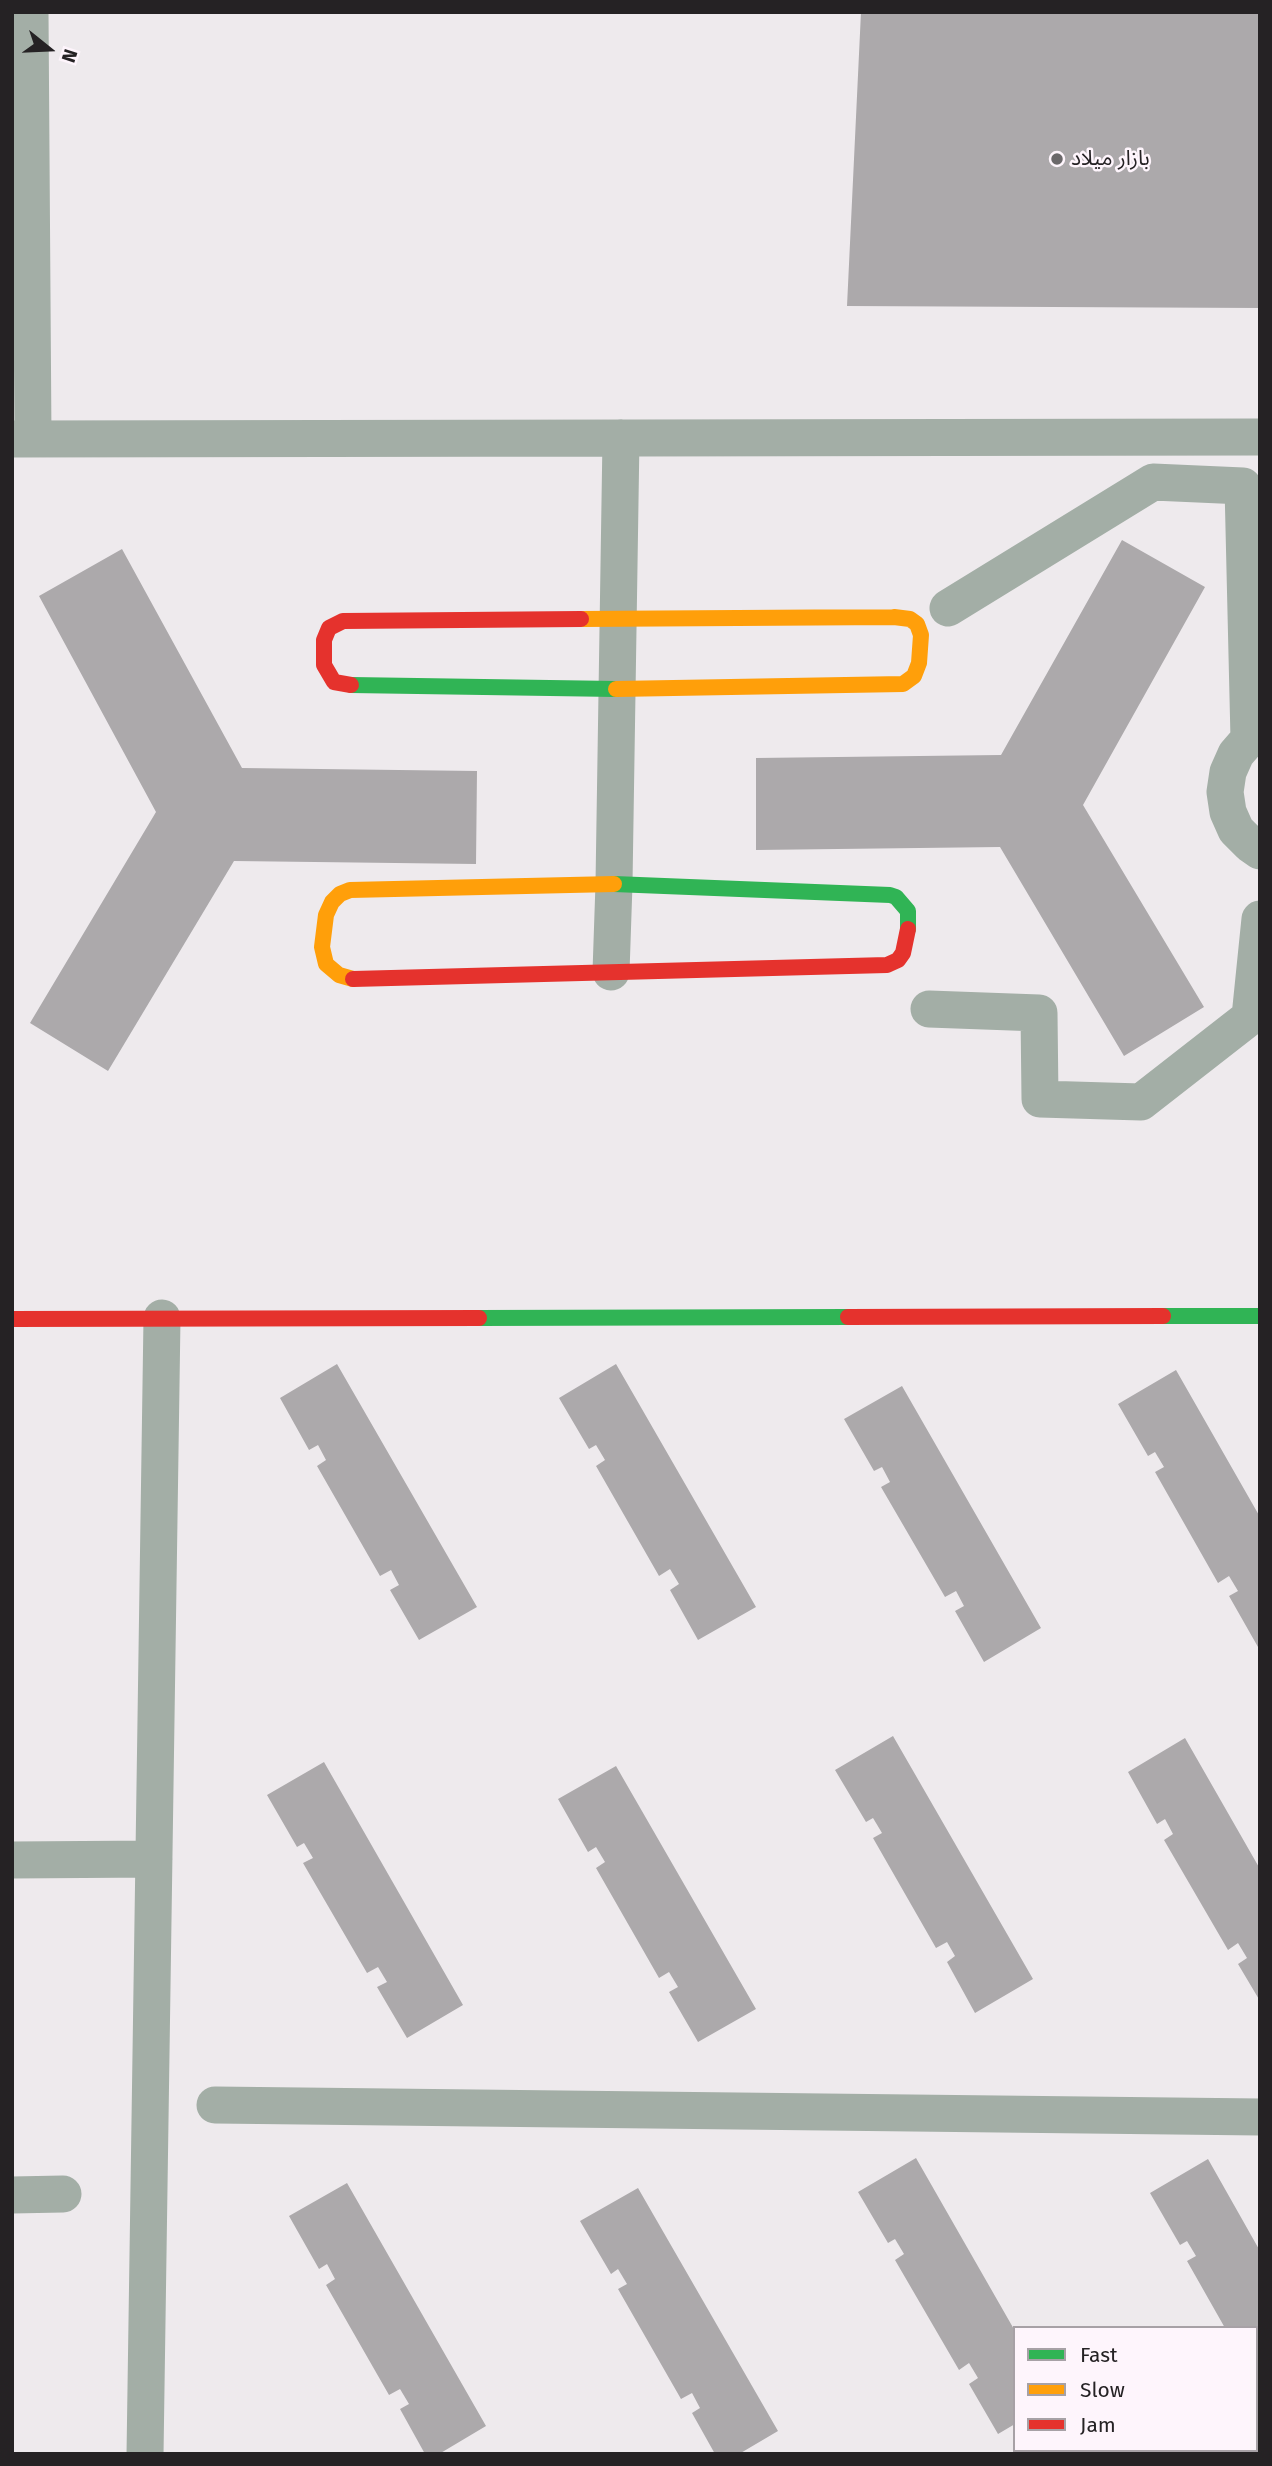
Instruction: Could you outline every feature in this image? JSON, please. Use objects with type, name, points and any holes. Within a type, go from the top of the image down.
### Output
[{"type":"street","points":[[30,12],[22,439],[1260,437]]},
{"type":"street","points":[[611,972],[621,438]]},
{"type":"street","points":[[948,608],[1153,482],[1243,486],[1254,736],[1236,754],[1228,772],[1225,792],[1228,812],[1236,830],[1260,851]]},
{"type":"street","points":[[894,617],[910,619],[917,624],[921,635],[921,651],[914,676],[903,684],[618,689],[342,685],[334,682],[324,665],[324,640],[329,628],[344,621],[894,617]]},
{"type":"street","points":[[614,884],[890,895],[896,897],[908,911],[909,924],[903,953],[898,960],[887,965],[611,972],[353,979],[331,971],[326,964],[322,947],[326,915],[332,902],[340,894],[350,890],[614,884]]},
{"type":"street","points":[[929,1009],[1039,1013],[1040,1100],[1141,1101],[1250,1017],[1260,919]]},
{"type":"street","points":[[12,1319],[1260,1316]]},
{"type":"street","points":[[145,2454],[162,1318]]},
{"type":"street","points":[[12,1860],[154,1859]]},
{"type":"street","points":[[215,2105],[1260,2117]]},
{"type":"street","points":[[12,2195],[63,2194]]},
{"type":"building","name":"بازار میلاد","points":[[861,12],[1260,12],[1260,308],[847,306]]},
{"type":"building","points":[[1122,540],[1205,587],[1083,805],[1204,1007],[1124,1056],[1000,847],[756,850],[756,758],[1001,755]]},
{"type":"building","points":[[122,549],[242,768],[477,771],[476,864],[234,861],[108,1071],[30,1023],[156,812],[39,596]]},
{"type":"building","points":[[337,1364],[477,1607],[419,1640],[390,1590],[399,1585],[391,1570],[380,1576],[317,1466],[326,1460],[318,1445],[309,1450],[280,1398]]},
{"type":"building","points":[[616,1364],[756,1607],[698,1640],[670,1590],[679,1584],[670,1569],[659,1576],[596,1466],[605,1460],[596,1445],[589,1449],[559,1398]]},
{"type":"building","points":[[1176,1370],[1260,1517],[1258,1647],[1229,1596],[1238,1591],[1229,1576],[1218,1583],[1155,1472],[1164,1467],[1155,1452],[1148,1456],[1118,1404]]},
{"type":"building","points":[[902,1386],[1041,1628],[984,1662],[955,1611],[964,1606],[956,1591],[945,1597],[881,1487],[890,1482],[882,1467],[874,1471],[844,1419]]},
{"type":"building","points":[[893,1736],[1033,1979],[975,2013],[947,1962],[955,1956],[947,1942],[936,1948],[873,1838],[882,1833],[873,1818],[866,1822],[835,1770]]},
{"type":"building","points":[[1185,1738],[1260,1869],[1260,2001],[1238,1964],[1247,1958],[1238,1943],[1228,1950],[1164,1840],[1173,1834],[1165,1819],[1157,1824],[1128,1772]]},
{"type":"building","points":[[324,1762],[463,2005],[407,2038],[377,1987],[387,1982],[378,1967],[367,1973],[303,1863],[313,1858],[304,1843],[297,1847],[267,1795]]},
{"type":"building","points":[[616,1766],[756,2009],[698,2042],[669,1992],[678,1987],[669,1972],[659,1978],[596,1868],[605,1862],[596,1847],[588,1852],[558,1799]]},
{"type":"building","points":[[916,2158],[1013,2328],[1013,2425],[998,2434],[969,2384],[978,2378],[969,2363],[959,2370],[895,2260],[904,2254],[895,2239],[888,2243],[858,2192]]},
{"type":"building","points":[[1208,2159],[1260,2251],[1260,2366],[1258,2367],[1258,2326],[1224,2326],[1187,2261],[1196,2256],[1187,2241],[1180,2245],[1150,2193]]},
{"type":"building","points":[[347,2183],[486,2426],[439,2454],[425,2454],[400,2409],[409,2404],[400,2389],[389,2395],[326,2285],[335,2279],[327,2264],[319,2269],[289,2216]]},
{"type":"building","points":[[638,2188],[778,2431],[739,2454],[715,2454],[692,2413],[700,2408],[692,2393],[681,2399],[618,2289],[627,2284],[618,2269],[611,2274],[580,2221]]},
{"type":"traffic: fast","points":[[351,685],[616,689]]},
{"type":"traffic: fast","points":[[614,884],[890,895],[896,897],[908,911],[908,929]]},
{"type":"traffic: fast","points":[[1163,1316],[1260,1316]]},
{"type":"traffic: fast","points":[[479,1318],[848,1317]]},
{"type":"traffic: slow","points":[[616,689],[903,684],[914,676],[919,663],[921,635],[917,624],[910,619],[894,617]]},
{"type":"traffic: slow","points":[[581,619],[894,617]]},
{"type":"traffic: slow","points":[[353,979],[339,975],[326,964],[322,947],[326,915],[332,902],[340,894],[350,890],[614,884]]},
{"type":"traffic: jam","points":[[351,685],[334,682],[324,665],[324,640],[329,628],[343,621],[581,619]]},
{"type":"traffic: jam","points":[[353,979],[887,965],[898,960],[903,953],[908,929]]},
{"type":"traffic: jam","points":[[848,1317],[1163,1316]]},
{"type":"traffic: jam","points":[[12,1319],[479,1318]]},
{"type":"place","name":"بازار میلاد","points":[[1057,159]]}]
